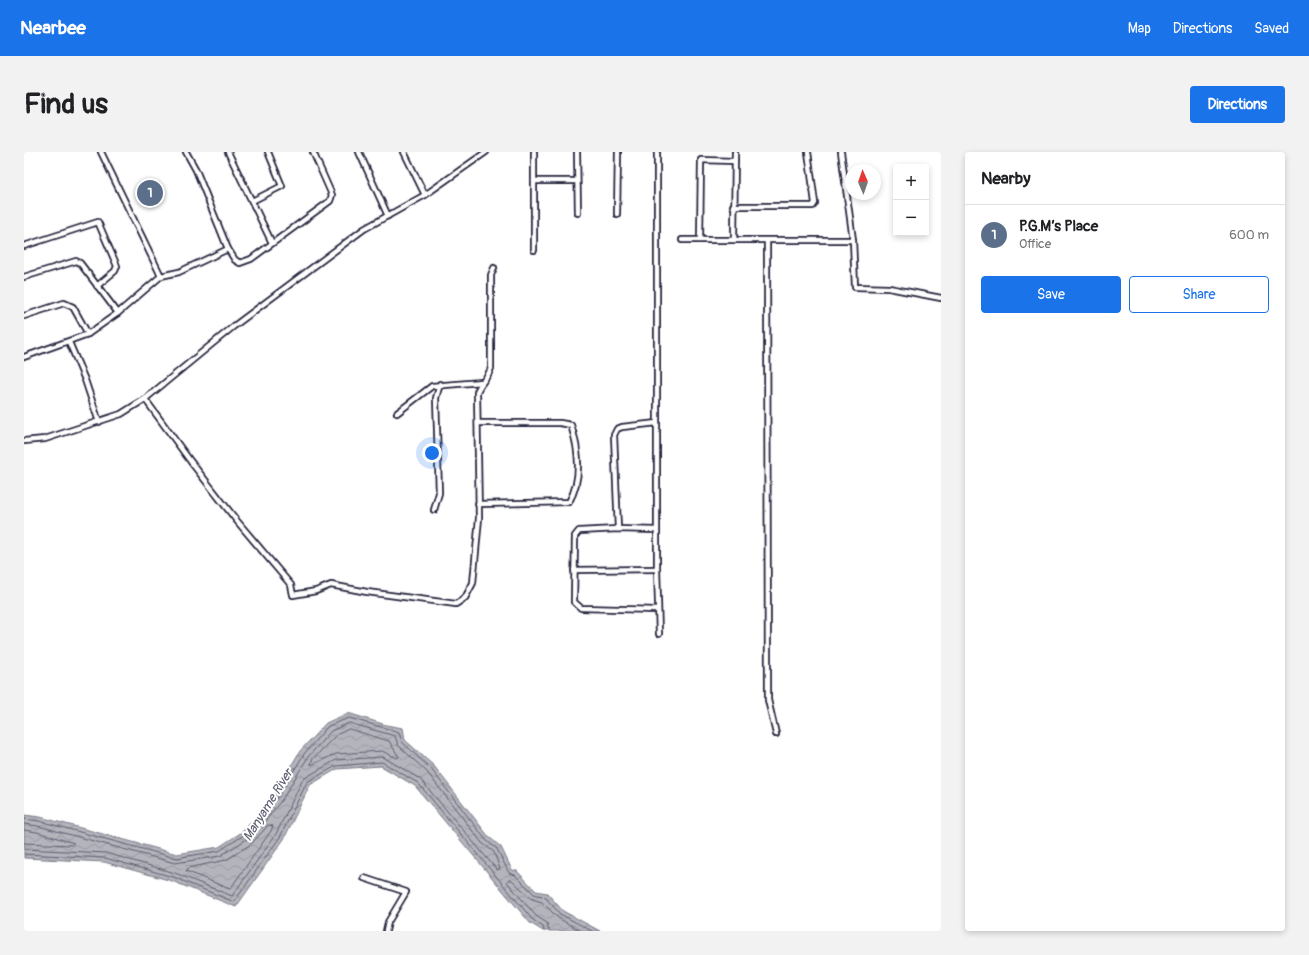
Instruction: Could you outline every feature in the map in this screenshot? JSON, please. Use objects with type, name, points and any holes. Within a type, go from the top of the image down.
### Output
[{"type":"street","points":[[101,152],[161,276]]},
{"type":"street","points":[[186,152],[196,170],[228,250],[234,260],[240,263],[251,259],[331,198],[313,152]]},
{"type":"street","points":[[228,152],[272,243]]},
{"type":"street","points":[[252,201],[282,186],[268,152]]},
{"type":"street","points":[[359,152],[388,216]]},
{"type":"street","points":[[404,152],[425,194]]},
{"type":"street","points":[[24,441],[45,439],[99,422],[121,414],[145,399],[234,326],[364,229],[425,194],[486,152]]},
{"type":"street","points":[[534,152],[534,250]]},
{"type":"street","points":[[577,152],[578,213]]},
{"type":"street","points":[[618,152],[618,214]]},
{"type":"street","points":[[657,152],[656,569],[659,634]]},
{"type":"street","points":[[734,152],[734,240]]},
{"type":"street","points":[[733,206],[813,206],[815,203],[808,152]]},
{"type":"street","points":[[841,152],[853,240],[855,287],[889,288],[941,298]]},
{"type":"street","points":[[700,240],[701,160],[735,161]]},
{"type":"street","points":[[534,181],[577,181]]},
{"type":"street","points":[[24,246],[98,222],[117,266],[115,271],[97,286]]},
{"type":"street","points":[[682,240],[853,240]]},
{"type":"street","points":[[767,241],[768,700],[776,734]]},
{"type":"street","points":[[24,358],[88,334],[118,313],[161,276],[179,272],[228,250]]},
{"type":"street","points":[[24,277],[76,261],[80,263],[118,313]]},
{"type":"street","points":[[145,399],[237,521],[291,585],[293,595],[313,591],[331,585],[367,592],[456,604],[465,598],[473,583],[479,518],[477,392],[482,382],[488,376],[491,368],[492,275],[494,268]]},
{"type":"street","points":[[24,316],[64,303],[72,307],[88,334]]},
{"type":"street","points":[[69,342],[85,380],[99,422]]},
{"type":"street","points":[[397,413],[429,387],[440,384],[482,382]]},
{"type":"street","points":[[434,510],[439,493],[436,398],[440,384]]},
{"type":"street","points":[[478,423],[560,423],[571,425],[577,444],[578,462],[576,490],[570,502],[478,504]]},
{"type":"street","points":[[618,529],[614,435],[617,429],[622,427],[657,423]]},
{"type":"street","points":[[656,530],[618,529],[579,531],[575,536],[574,602],[581,608],[657,610]]},
{"type":"street","points":[[574,570],[656,569]]},
{"type":"street","points":[[364,878],[406,892],[388,922],[386,931]]},
{"type":"water","name":"Manyame River","points":[[348,713],[386,725],[403,728],[405,740],[434,766],[489,837],[501,847],[512,870],[517,871],[536,891],[547,893],[563,911],[600,931],[543,931],[530,923],[415,786],[381,766],[337,769],[310,785],[284,839],[236,907],[172,881],[104,862],[24,858],[24,815],[40,817],[177,854],[219,847],[242,832],[260,813],[275,793],[300,751],[326,723]]},
{"type":"place","name":"P.G.M’s Place","points":[[150,193]]}]
